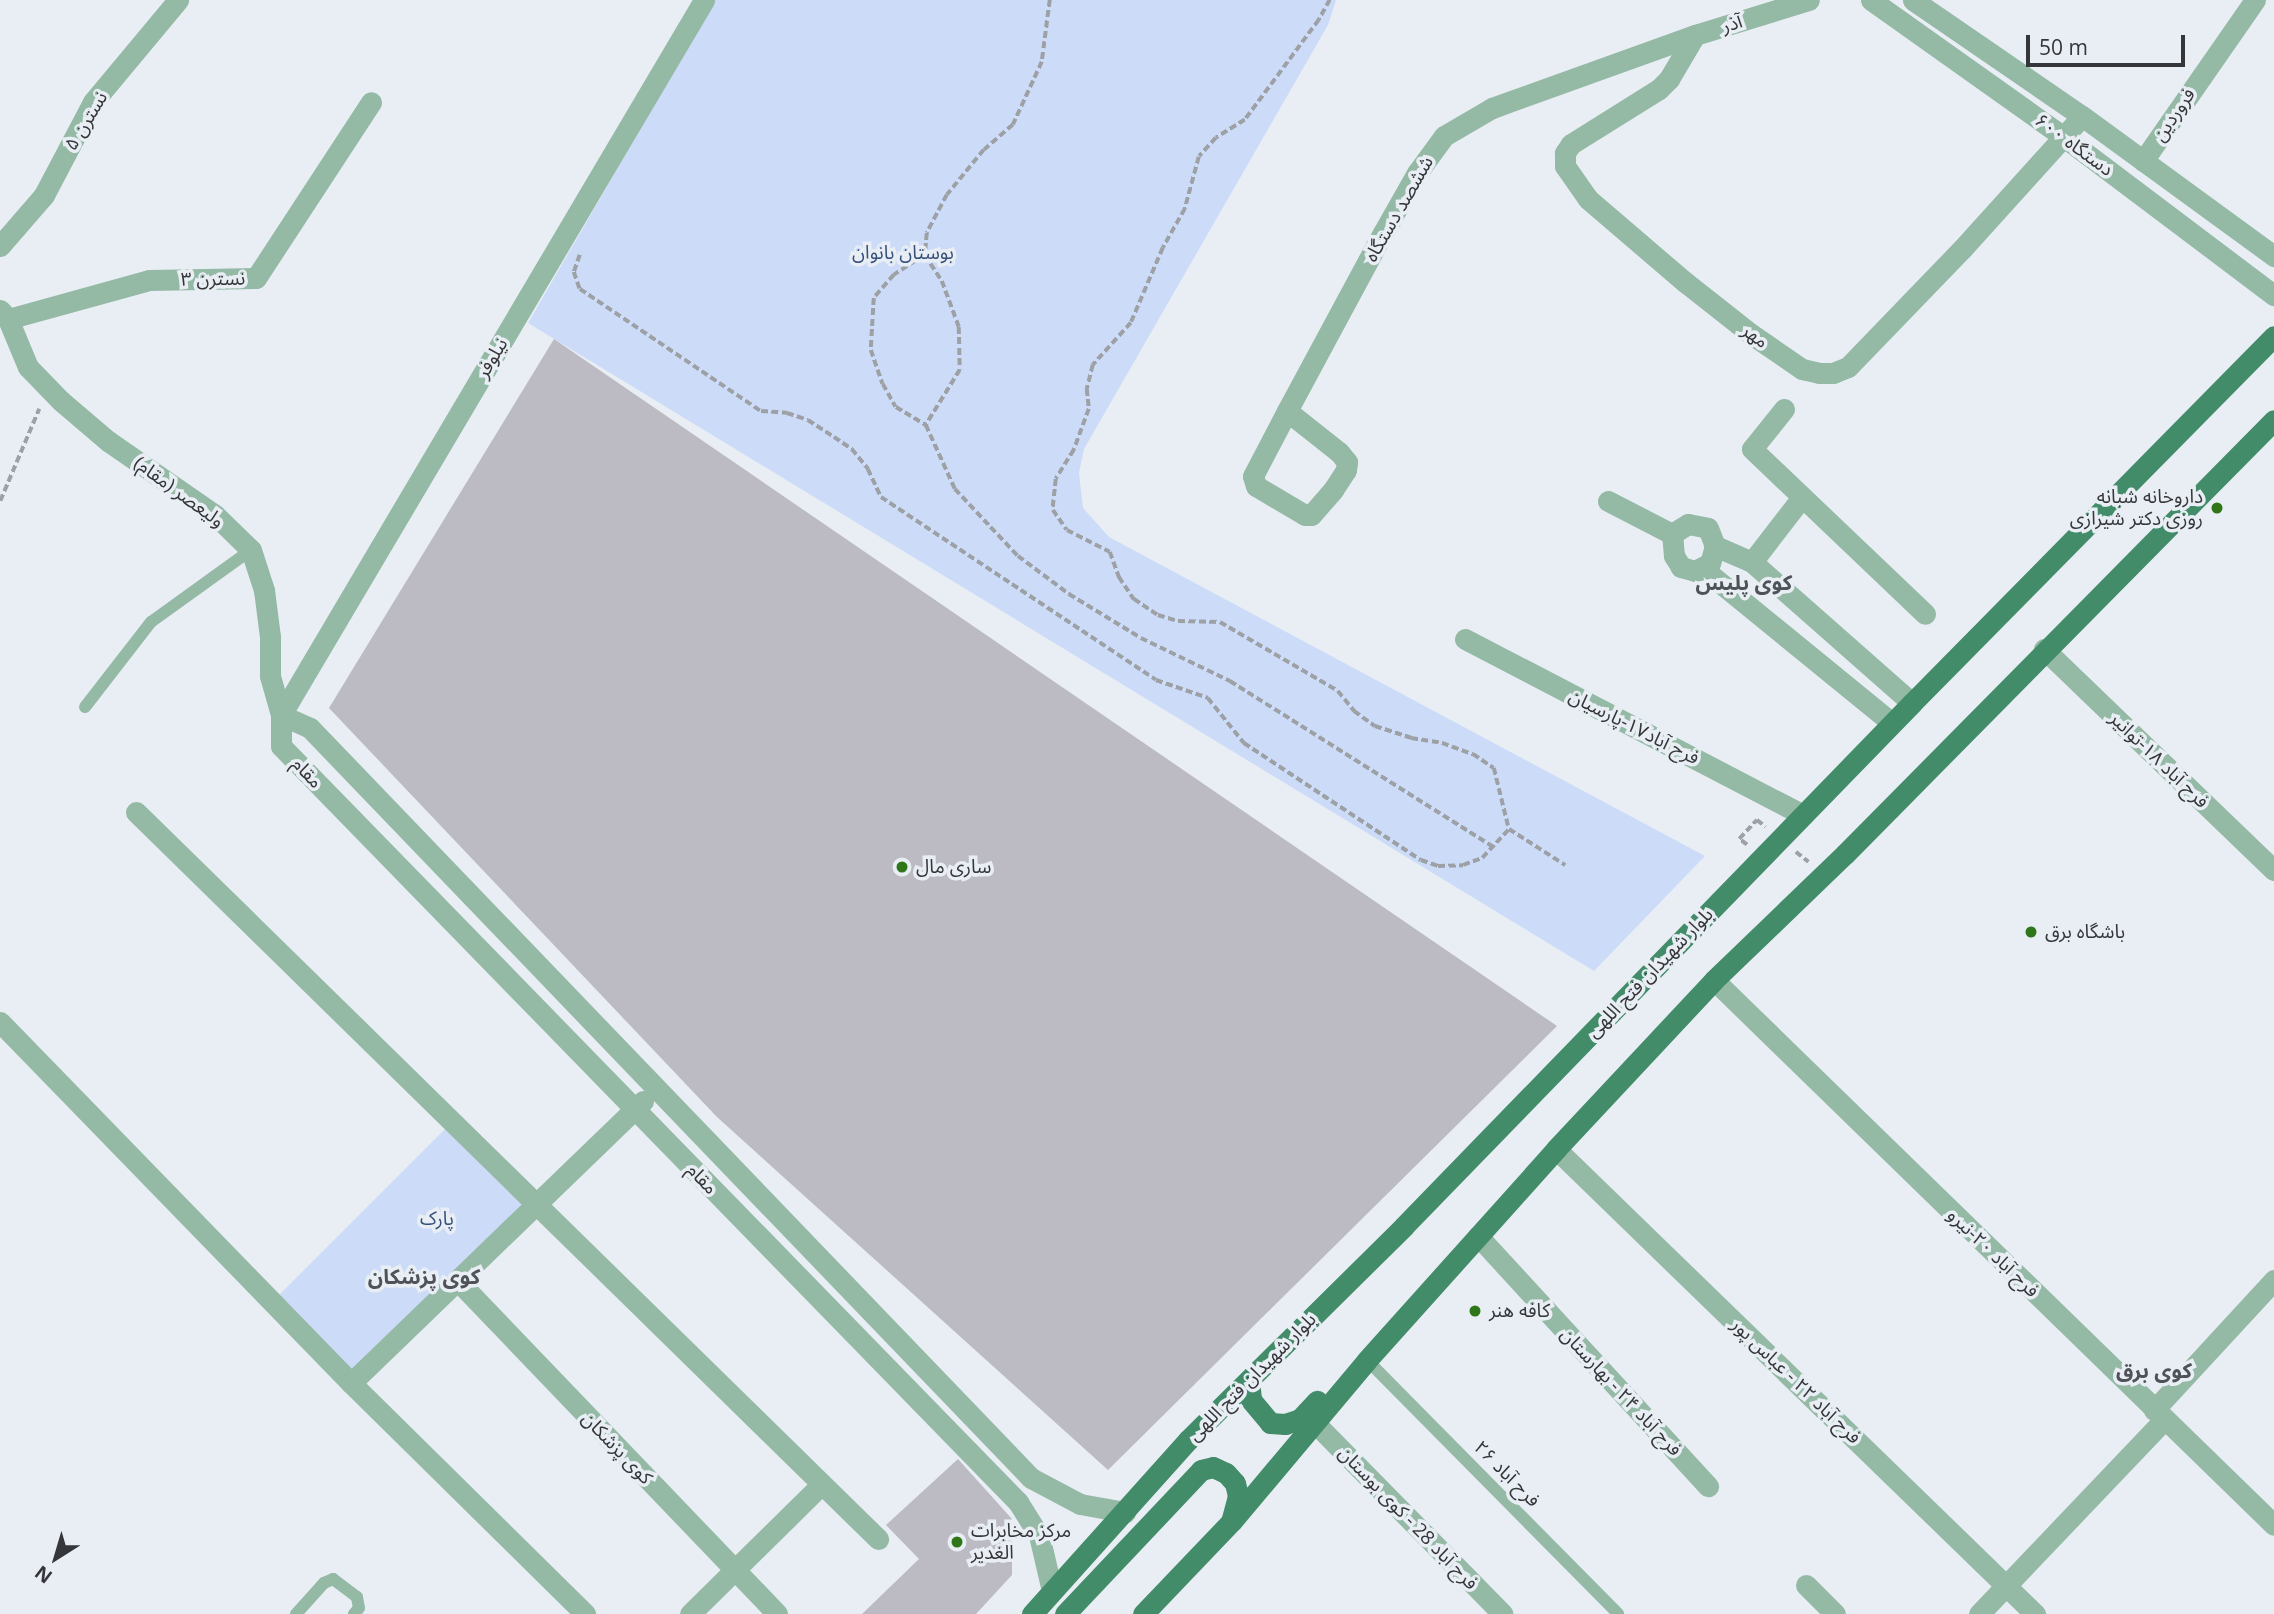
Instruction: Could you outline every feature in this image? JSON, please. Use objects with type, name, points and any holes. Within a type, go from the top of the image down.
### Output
[{"type":"main road","name":"بلوار شهیدان فتح اللهی","points":[[1032,1614],[1188,1440],[1414,1216],[1892,723],[2274,336]]},
{"type":"main road","points":[[1143,1614],[1232,1521],[1367,1360],[1556,1149],[1714,979],[1845,854],[2044,649],[2271,431]]},
{"type":"main road","points":[[1249,1380],[1251,1400],[1270,1423],[1285,1424],[1300,1419],[1398,1314],[1422,1299]]},
{"type":"main road","points":[[1065,1614],[1202,1470],[1213,1467],[1226,1473],[1235,1483],[1238,1496],[1232,1521]]},
{"type":"street","name":"نسترن ۵","points":[[0,246],[44,195],[93,102],[178,0]]},
{"type":"street","name":"نیلوفر","points":[[281,715],[704,0]]},
{"type":"street","name":"آذر","points":[[1695,35],[1809,0]]},
{"type":"street","name":"۶۰۰ دستگاه","points":[[1871,0],[2064,137],[2274,295]]},
{"type":"street","name":"۶۰۰ دستگاه","points":[[1913,0],[2082,116],[2274,256]]},
{"type":"street","name":"فروردین","points":[[2143,161],[2255,0]]},
{"type":"street","name":"مهر","points":[[1695,35],[1669,79],[1658,89],[1571,144],[1565,153],[1565,166],[1588,199],[1685,282],[1751,334],[1802,369],[1833,373],[1848,367],[2082,116]]},
{"type":"street","name":"ششصد دستگاه","points":[[1287,411],[1339,452],[1347,462],[1346,470],[1333,490],[1311,515],[1305,515],[1256,486],[1253,476],[1287,411],[1417,173],[1444,136],[1492,108],[1695,35]]},
{"type":"street","name":"نسترن ۳","points":[[4,314],[150,279],[256,278],[371,102]]},
{"type":"street","name":"ولیعصر (مقام)","points":[[4,314],[28,367],[48,387],[108,441],[215,515],[251,550],[264,590],[270,637],[270,676],[281,715]]},
{"type":"street","points":[[1784,409],[1752,449],[1925,614]]},
{"type":"street","points":[[1752,562],[1802,497]]},
{"type":"street","points":[[1608,501],[1672,534]]},
{"type":"street","points":[[1688,524],[1708,528],[1715,546],[1710,563],[1695,571],[1681,567],[1674,556],[1672,534],[1688,524]]},
{"type":"street","points":[[1715,546],[1752,562],[1912,703]]},
{"type":"street","points":[[1702,568],[1892,723]]},
{"type":"street","name":"فرح آباد۱۷-پارسیان","points":[[1465,639],[1803,815]]},
{"type":"street","name":"فرح آباد ۱۸-توانیر","points":[[2044,649],[2274,870]]},
{"type":"street","name":"مقام","points":[[1052,1591],[1039,1535],[1018,1502],[281,746],[281,715],[310,728],[654,1090],[1031,1478],[1080,1504],[1125,1512]]},
{"type":"street","points":[[136,812],[878,1539]]},
{"type":"street","name":"فرح آباد ۲۰-نیرو","points":[[1714,979],[2274,1525]]},
{"type":"street","points":[[0,1022],[351,1383],[585,1614]]},
{"type":"street","points":[[351,1383],[654,1090]]},
{"type":"street","name":"فرح آباد ۲۲ - عباس پور","points":[[1556,1149],[2035,1614]]},
{"type":"street","name":"فرح آباد ۲۴ - بهارستان","points":[[1478,1236],[1707,1486]]},
{"type":"street","points":[[1979,1614],[2159,1415],[2274,1280]]},
{"type":"street","name":"کوی پزشکان","points":[[457,1281],[777,1614]]},
{"type":"street","name":"فرح آباد 28 - کوی بوستان","points":[[1314,1422],[1503,1614]]},
{"type":"street","points":[[690,1614],[822,1484]]},
{"type":"street","points":[[1806,1585],[1835,1614]]},
{"type":"lane","points":[[85,707],[151,622],[251,550]]},
{"type":"lane","name":"فرح آباد ۲۶","points":[[1367,1360],[1618,1614]]},
{"type":"lane","points":[[296,1614],[324,1583],[333,1578],[357,1597],[359,1608],[354,1614]]},
{"type":"path","points":[[926,425],[960,370],[959,327],[942,281],[925,255],[927,233],[947,195],[984,150],[1013,125],[1042,62],[1050,0]]},
{"type":"path","points":[[1330,0],[1320,20],[1245,120],[1216,138],[1199,158],[1185,209],[1163,248],[1131,323],[1093,365],[1087,389],[1089,409],[1074,450],[1056,479],[1053,510],[1067,530],[1111,552],[1119,577],[1134,599],[1158,615],[1178,621],[1220,622],[1338,691],[1354,710],[1375,726],[1473,754],[1494,768],[1509,830],[1565,865]]},
{"type":"path","points":[[582,248],[575,272],[580,289],[761,411],[787,413],[808,420],[835,437],[852,449],[868,469],[881,497],[1156,680],[1208,698],[1244,743],[1421,860],[1438,866],[1463,865],[1482,858],[1509,830]]},
{"type":"path","points":[[925,255],[894,275],[874,298],[871,350],[883,384],[896,407],[926,425],[955,489],[1018,556],[1069,594],[1141,638],[1230,681],[1494,847]]},
{"type":"path","points":[[0,501],[48,387]]},
{"type":"path","points":[[1739,839],[1757,820]]},
{"type":"green space","name":"بوستان بانوان","points":[[715,0],[1336,0],[1328,25],[1084,449],[1079,473],[1083,508],[1109,537],[1705,856],[1594,971],[528,323]]},
{"type":"green space","name":"پارک","points":[[446,1128],[529,1211],[355,1386],[271,1303]]},
{"type":"building","name":"ساری مال","points":[[554,339],[1557,1026],[1108,1470],[717,1117],[329,708]]},
{"type":"building","name":"مرکز مخابرات الغدیر","points":[[958,1459],[1012,1519],[1012,1575],[976,1614],[862,1614],[919,1559],[886,1525]]},
{"type":"place","name":"داروخانه شبانه روزی دکتر شیرازی","points":[[2217,508]]},
{"type":"place","name":"ساری مال","points":[[902,867]]},
{"type":"place","name":"باشگاه برق","points":[[2031,932]]},
{"type":"place","name":"کافه هنر","points":[[1475,1311]]},
{"type":"place","name":"مرکز مخابرات الغدیر","points":[[957,1542]]},
{"type":"district","name":"کوی پلیس","points":[[1744,582]]},
{"type":"district","name":"کوی پزشکان","points":[[424,1276]]},
{"type":"district","name":"کوی برق","points":[[2154,1370]]}]
